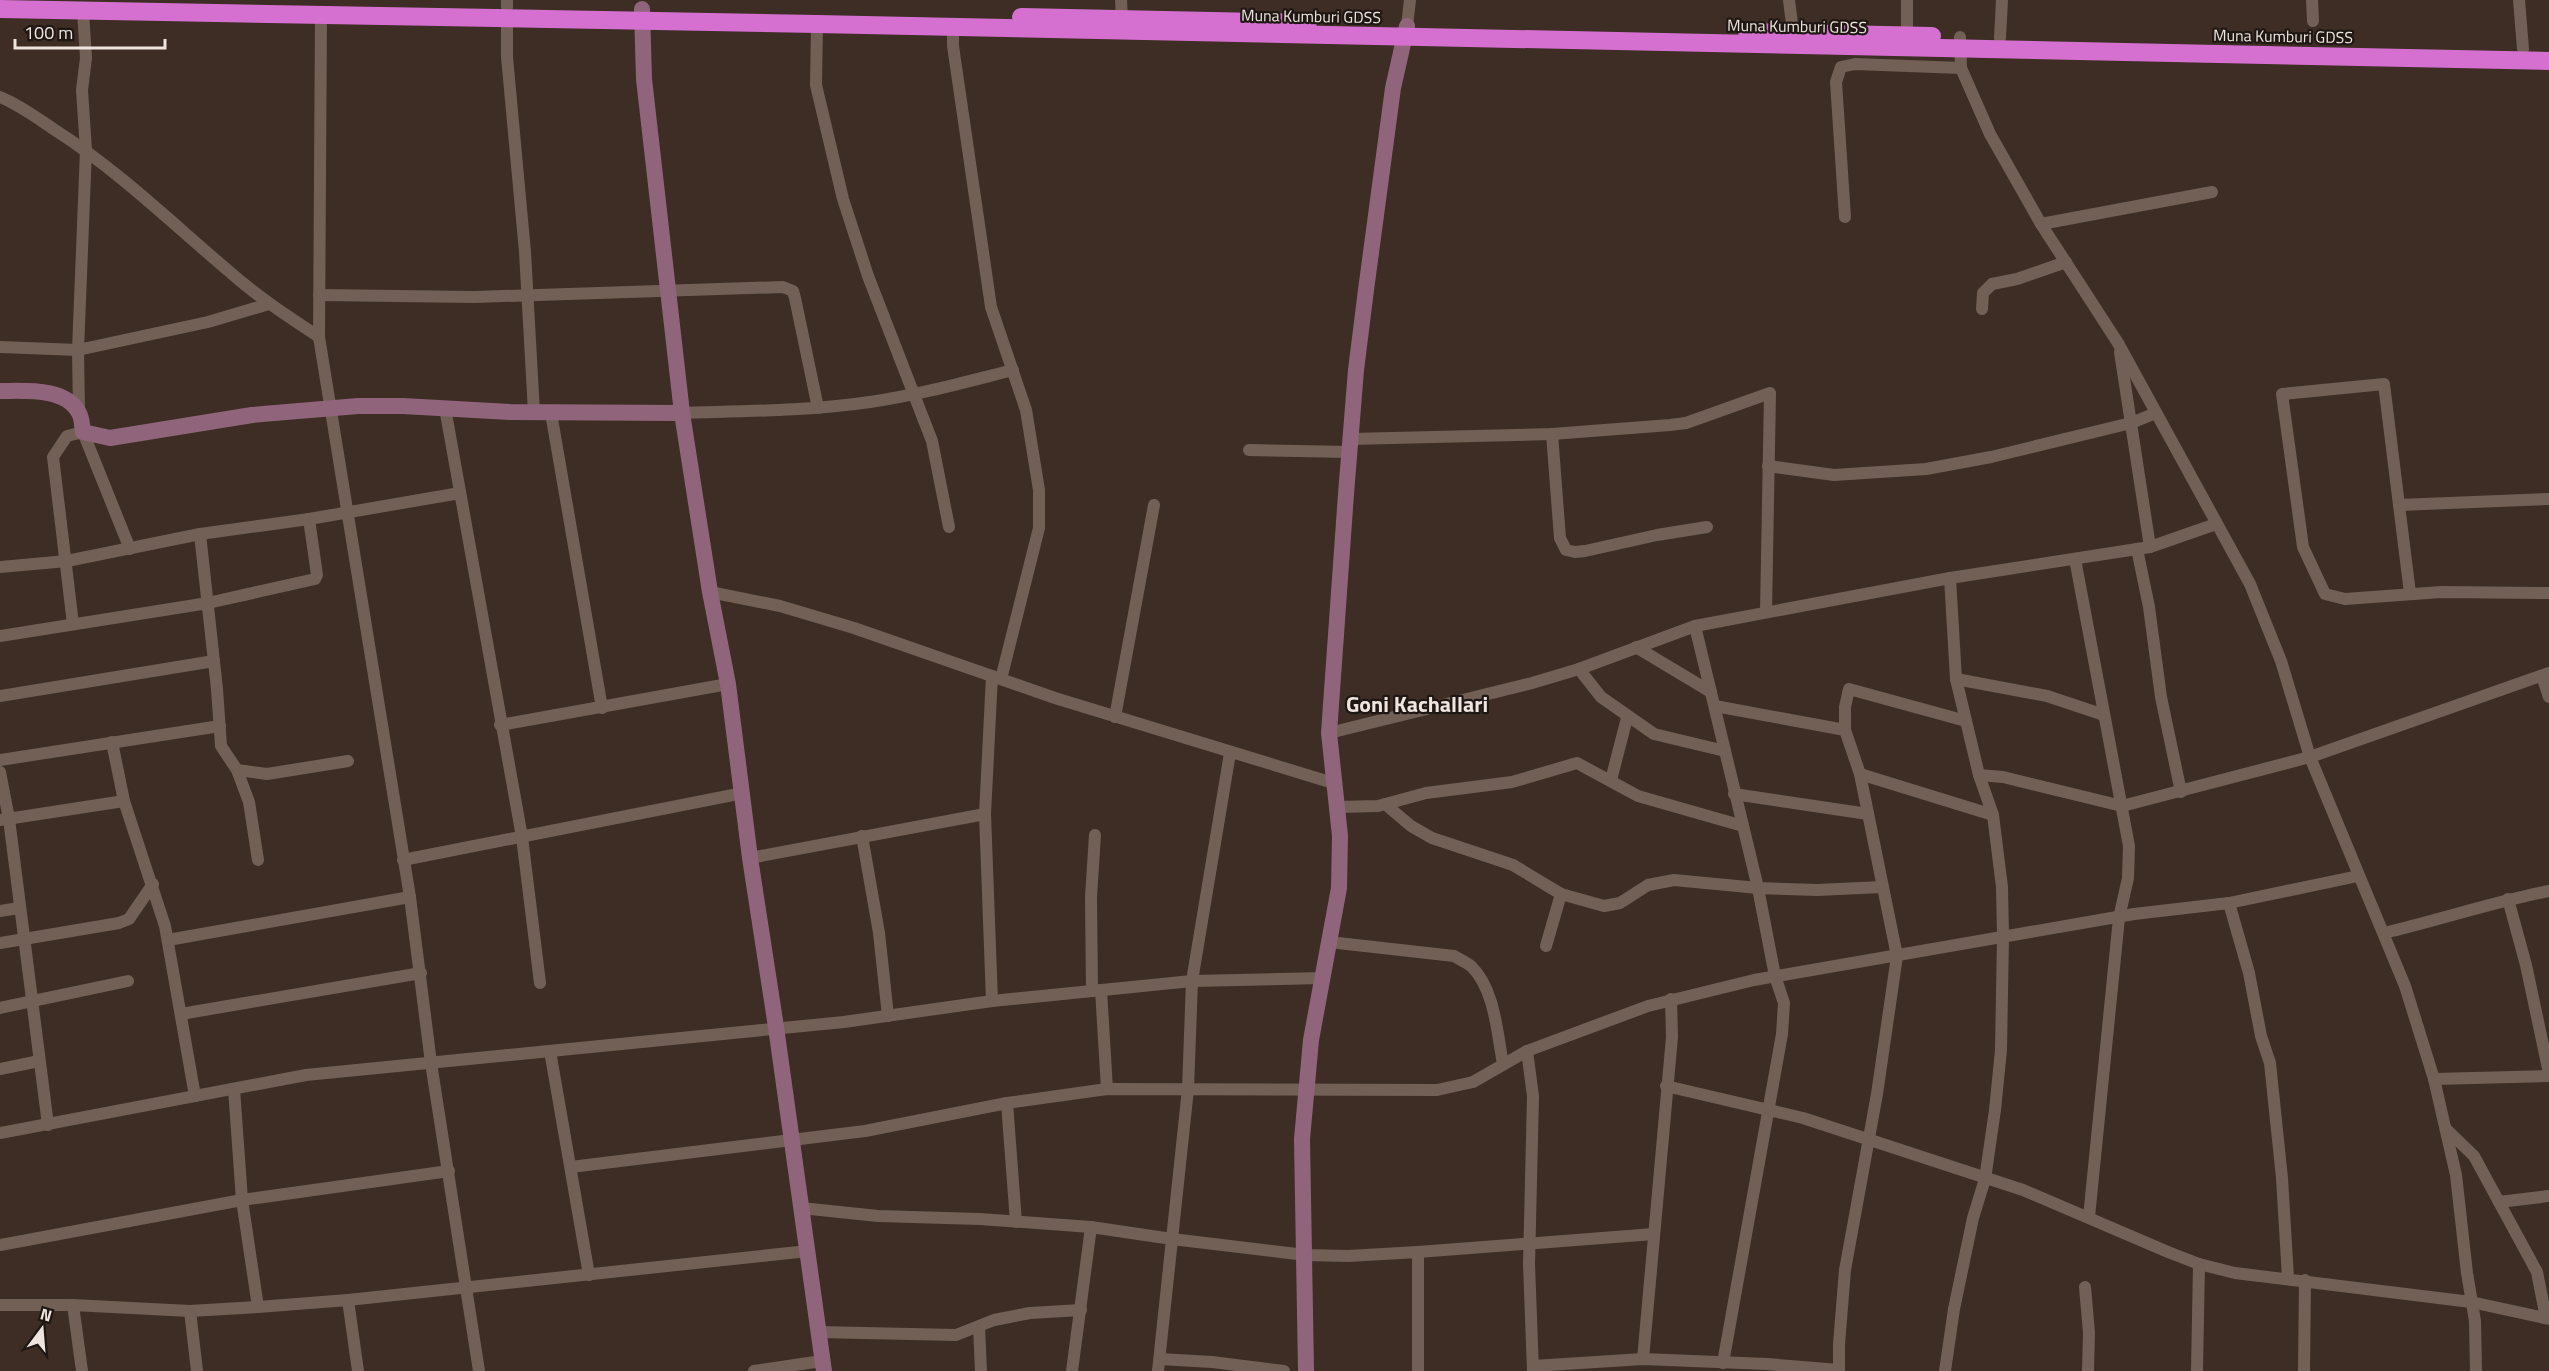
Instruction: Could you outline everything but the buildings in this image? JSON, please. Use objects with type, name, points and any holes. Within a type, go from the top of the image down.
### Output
[{"type":"highway","name":"Muna Kumburi GDSS","points":[[185,0],[507,9],[1122,18],[1406,32],[1959,43],[2549,61]]},
{"type":"highway","name":"Muna Kumburi GDSS","points":[[0,9],[321,14],[507,9]]},
{"type":"highway","name":"Muna Kumburi GDSS","points":[[642,10],[816,24],[953,28],[1793,33],[1907,35],[1959,43],[2000,38],[2549,50]]},
{"type":"street","points":[[1121,0],[1122,18]]},
{"type":"street","points":[[1306,1371],[1302,1138],[1311,1040],[1339,888],[1338,807],[1333,783],[1329,733],[1350,445],[1356,370],[1381,175],[1393,88],[1406,32],[1410,0]]},
{"type":"street","points":[[1789,0],[1793,33]]},
{"type":"street","points":[[1907,0],[1907,35]]},
{"type":"street","points":[[2000,38],[2002,0]]},
{"type":"street","points":[[2312,0],[2313,21]]},
{"type":"street","points":[[2518,0],[2523,49]]},
{"type":"street","points":[[507,9],[507,57],[528,296],[534,412]]},
{"type":"street","points":[[642,10],[644,79],[682,413],[710,592],[728,684],[750,858],[823,1366],[754,1371]]},
{"type":"street","points":[[83,11],[86,58],[82,90],[86,150],[78,350],[79,412],[83,432],[130,549]]},
{"type":"street","points":[[321,14],[319,337],[349,510],[410,897],[431,1063],[479,1371]]},
{"type":"street","points":[[816,24],[816,85],[843,199],[868,276],[932,441],[950,526]]},
{"type":"street","points":[[953,28],[953,46],[990,307],[1026,410],[1041,507],[1039,528],[997,678],[985,814],[992,1000]]},
{"type":"street","points":[[1959,43],[1961,68],[1990,134],[2041,224],[2118,343],[2250,584],[2282,661],[2310,757],[2405,986],[2434,1079],[2456,1174],[2475,1321],[2476,1371]]},
{"type":"street","points":[[1845,217],[1836,82],[1841,67],[1855,64],[1961,68]]},
{"type":"street","points":[[0,97],[14,103],[86,150],[160,210],[230,273],[269,304],[319,337]]},
{"type":"street","points":[[2041,224],[2212,192]]},
{"type":"street","points":[[1982,309],[1983,293],[1992,284],[2017,279],[2066,262]]},
{"type":"street","points":[[319,295],[528,296],[783,287],[793,291],[818,408]]},
{"type":"street","points":[[0,347],[78,350],[208,322],[269,304]]},
{"type":"street","points":[[2118,343],[2131,423],[2149,607],[2161,697],[2181,792]]},
{"type":"street","points":[[73,624],[53,458],[67,436],[83,432],[110,438],[252,415],[330,407],[403,406],[551,413],[682,413],[818,408],[915,395],[1013,370]]},
{"type":"street","points":[[2410,593],[2384,384],[2283,394],[2303,547],[2325,594],[2345,599],[2410,593],[2549,593]]},
{"type":"street","points":[[0,391],[38,391],[62,397],[79,412]]},
{"type":"street","points":[[1249,450],[1552,434],[1686,423],[1770,393],[1768,466],[1770,508],[1766,612]]},
{"type":"street","points":[[445,408],[471,547],[500,725],[522,837],[540,983]]},
{"type":"street","points":[[551,413],[602,708]]},
{"type":"street","points":[[1768,466],[1834,475],[1926,469],[1991,457],[2131,423],[2156,413]]},
{"type":"street","points":[[1552,434],[1560,538],[1566,550],[1585,551],[1657,535],[1707,527]]},
{"type":"street","points":[[0,567],[67,561],[200,534],[309,519],[349,510],[460,492]]},
{"type":"street","points":[[2399,505],[2549,499]]},
{"type":"street","points":[[1115,717],[1154,505]]},
{"type":"street","points":[[0,636],[208,603],[315,579],[317,575],[309,519]]},
{"type":"street","points":[[1329,733],[1579,669],[1695,626],[1950,578],[2144,548],[2216,524]]},
{"type":"street","points":[[200,534],[221,746],[237,770],[249,802],[258,860]]},
{"type":"street","points":[[2075,559],[2129,846],[2128,878],[2120,918],[2089,1218]]},
{"type":"street","points":[[1945,1371],[1954,1309],[1973,1218],[1985,1179],[2001,1050],[2003,937],[2002,887],[1994,815],[1979,775],[1956,679],[1950,578]]},
{"type":"street","points":[[710,592],[780,606],[854,628],[1115,717],[1333,783]]},
{"type":"street","points":[[1695,626],[1758,888],[1775,976],[1784,1003],[1782,1034],[1723,1363]]},
{"type":"street","points":[[1636,647],[1711,692]]},
{"type":"street","points":[[0,696],[214,661]]},
{"type":"street","points":[[1579,669],[1601,697],[1627,718],[1654,734],[1725,752]]},
{"type":"street","points":[[1979,775],[2003,777],[2122,806],[2310,757],[2545,675],[2549,697]]},
{"type":"street","points":[[1956,679],[2047,696],[2104,715]]},
{"type":"street","points":[[500,725],[728,684]]},
{"type":"street","points":[[1527,1051],[1533,1096],[1529,1242],[1533,1369],[1643,1359],[1839,1371],[1845,1270],[1869,1141],[1896,956],[1860,774],[1845,730],[1845,707],[1849,689],[1966,721]]},
{"type":"street","points":[[1714,706],[1845,730]]},
{"type":"street","points":[[1611,780],[1627,718]]},
{"type":"street","points":[[0,760],[220,726]]},
{"type":"street","points":[[112,742],[124,801],[153,884],[168,940],[195,1096]]},
{"type":"street","points":[[1230,753],[1192,981],[1188,1089],[1159,1365],[1212,1362],[1284,1371]]},
{"type":"street","points":[[237,770],[267,774],[348,761]]},
{"type":"street","points":[[1338,807],[1378,806],[1426,793],[1512,782],[1577,762],[1638,796],[1743,825]]},
{"type":"street","points":[[0,772],[48,1125]]},
{"type":"street","points":[[1860,774],[1994,815]]},
{"type":"street","points":[[403,860],[743,793]]},
{"type":"street","points":[[1734,794],[1868,814]]},
{"type":"street","points":[[5,820],[124,801]]},
{"type":"street","points":[[1385,804],[1411,826],[1432,838],[1513,865],[1561,894],[1604,906],[1620,903],[1648,885],[1674,880],[1758,888],[1817,890],[1882,886]]},
{"type":"street","points":[[750,858],[985,814]]},
{"type":"street","points":[[1095,835],[1090,908],[1107,1089]]},
{"type":"street","points":[[862,836],[879,933],[888,1016]]},
{"type":"street","points":[[571,1167],[791,1138],[865,1131],[1007,1103],[1107,1089],[1437,1090],[1473,1082],[1527,1051],[1671,999],[1775,976],[2120,918],[2229,903],[2358,876]]},
{"type":"street","points":[[0,943],[118,923],[129,919],[153,884]]},
{"type":"street","points":[[2384,933],[2508,899],[2549,891]]},
{"type":"street","points":[[1545,946],[1561,894]]},
{"type":"street","points":[[168,940],[410,897]]},
{"type":"street","points":[[2434,1079],[2549,1074],[2526,965],[2508,899]]},
{"type":"street","points":[[2229,903],[2249,973],[2270,1063],[2282,1178],[2288,1278]]},
{"type":"street","points":[[0,911],[19,908]]},
{"type":"street","points":[[1329,942],[1454,956],[1470,965],[1482,981],[1492,1006],[1503,1064]]},
{"type":"street","points":[[181,1014],[421,973]]},
{"type":"street","points":[[0,1133],[306,1075],[888,1016],[992,1000],[1192,981],[1322,978]]},
{"type":"street","points":[[0,1008],[128,981]]},
{"type":"street","points":[[1643,1359],[1672,1037],[1671,999]]},
{"type":"street","points":[[550,1051],[589,1275]]},
{"type":"street","points":[[0,1069],[39,1060]]},
{"type":"street","points":[[1666,1086],[1803,1118],[2023,1190],[2199,1264],[2235,1273],[2471,1302],[2547,1318],[2537,1272],[2474,1156],[2445,1128]]},
{"type":"street","points":[[234,1089],[242,1200],[258,1307]]},
{"type":"street","points":[[1007,1103],[1016,1221]]},
{"type":"street","points":[[0,1245],[242,1200],[449,1171]]},
{"type":"street","points":[[2499,1202],[2549,1196]]},
{"type":"street","points":[[801,1208],[878,1216],[1016,1221],[1091,1227],[1305,1255],[1348,1256],[1418,1252],[1654,1234]]},
{"type":"street","points":[[1072,1371],[1091,1227]]},
{"type":"street","points":[[0,1305],[73,1305],[190,1311],[258,1307],[348,1300],[808,1251]]},
{"type":"street","points":[[1418,1252],[1418,1371]]},
{"type":"street","points":[[2197,1371],[2199,1264]]},
{"type":"street","points":[[2304,1371],[2305,1280]]},
{"type":"street","points":[[2085,1287],[2089,1333],[2088,1371]]},
{"type":"street","points":[[348,1300],[358,1371]]},
{"type":"street","points":[[73,1305],[82,1371]]},
{"type":"street","points":[[818,1332],[956,1335],[994,1320],[1030,1313],[1081,1310]]},
{"type":"street","points":[[190,1311],[197,1371]]},
{"type":"street","points":[[979,1327],[981,1371]]},
{"type":"district","name":"Goni Kachallari","points":[[1417,704]]}]
